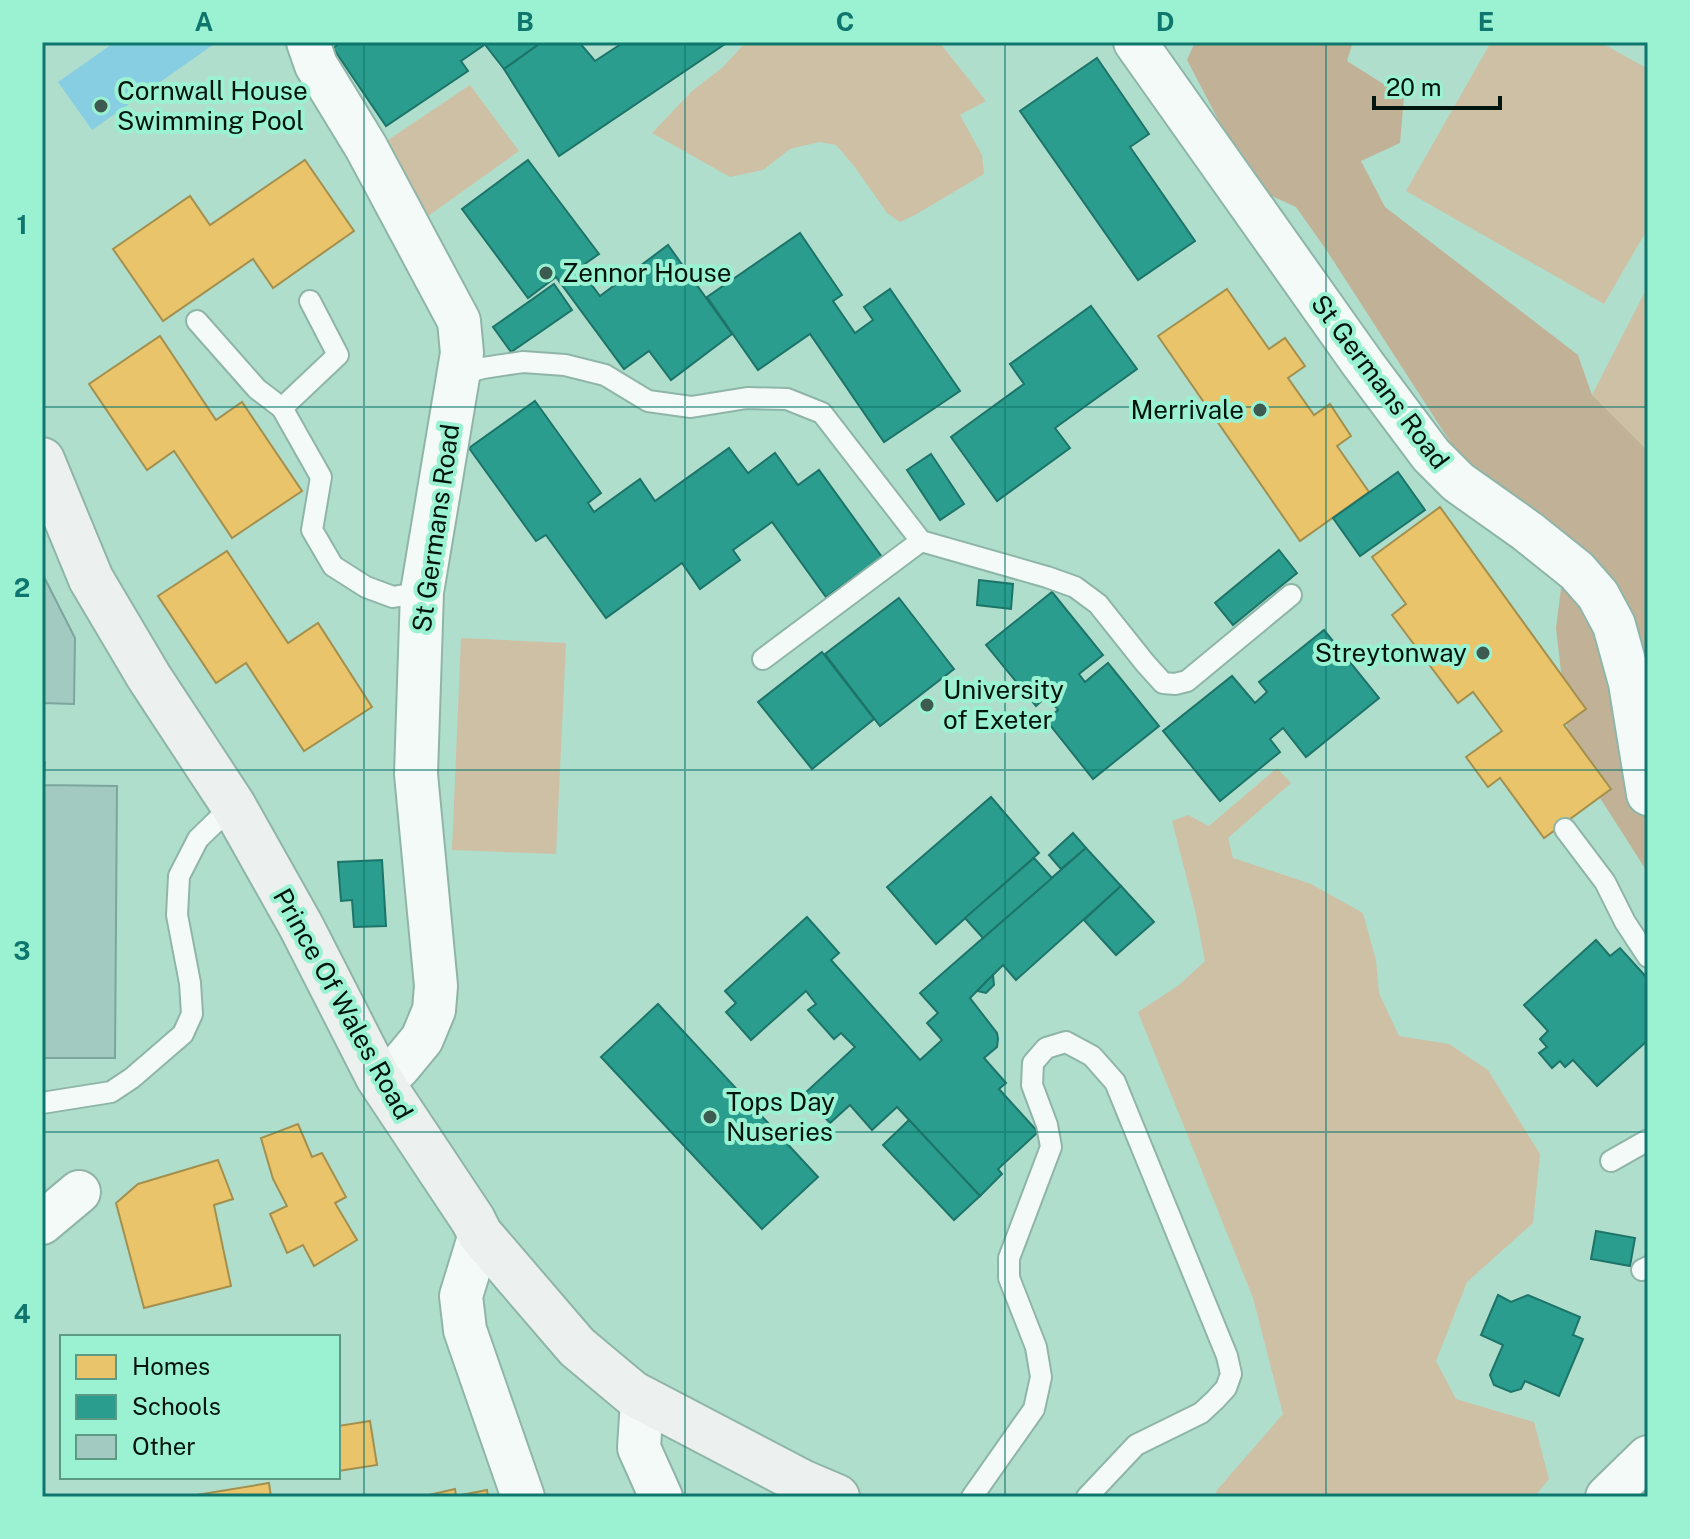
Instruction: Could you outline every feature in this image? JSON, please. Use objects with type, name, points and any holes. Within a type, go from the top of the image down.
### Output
[{"type":"street","name":"St Germans Road","points":[[308,42],[316,65],[366,147],[459,321],[462,353],[422,592],[416,774],[436,986],[434,1010],[422,1039],[398,1068],[378,1077]]},
{"type":"street","name":"St Germans Road","points":[[1135,42],[1431,455],[1458,482],[1577,571],[1598,595],[1614,625],[1630,683],[1646,775]]},
{"type":"street","name":"Prince Of Wales Road","points":[[47,487],[91,579],[149,677],[233,805],[301,926],[378,1077],[480,1234],[577,1347],[632,1393],[802,1482],[837,1497]]},
{"type":"street","points":[[42,1223],[79,1192]]},
{"type":"street","points":[[480,1234],[461,1296],[465,1330],[518,1482]]},
{"type":"street","points":[[642,1400],[639,1448],[661,1497]]},
{"type":"street","points":[[1607,1497],[1648,1457]]},
{"type":"lane","points":[[282,408],[338,355],[310,301]]},
{"type":"lane","points":[[197,321],[257,389],[282,408],[321,477],[312,530],[333,566],[366,587],[393,597],[422,592]]},
{"type":"lane","points":[[458,375],[523,362],[565,365],[605,375],[648,401],[691,407],[747,398],[787,399],[822,413],[921,541],[1075,587],[1098,604],[1163,683],[1187,681],[1291,595]]},
{"type":"lane","points":[[763,659],[921,541]]},
{"type":"lane","points":[[42,1103],[111,1092],[183,1034],[192,1014],[190,983],[177,915],[179,876],[198,839],[233,805]]},
{"type":"lane","points":[[1565,829],[1605,882],[1625,922],[1648,957]]},
{"type":"lane","points":[[972,1497],[1034,1409],[1041,1377],[1036,1347],[1009,1278],[1009,1258],[1051,1147],[1047,1125],[1032,1085],[1033,1063],[1046,1048],[1066,1042],[1092,1056],[1115,1082],[1227,1356],[1231,1374],[1226,1388],[1201,1413],[1136,1445],[1087,1497]]},
{"type":"lane","points":[[1611,1161],[1648,1140]]},
{"type":"shaded area","points":[[746,42],[939,42],[986,101],[960,115],[982,155],[984,174],[900,222],[887,213],[836,145],[819,142],[790,149],[763,170],[730,177],[652,133]]},
{"type":"shaded area","points":[[1195,42],[1353,42],[1347,61],[1404,97],[1400,143],[1361,161],[1385,207],[1578,355],[1592,395],[1648,451],[1648,873],[1570,751],[1556,628],[1566,550],[1465,465],[1296,207],[1254,188],[1187,60]]},
{"type":"shaded area","points":[[1491,42],[1600,42],[1648,69],[1648,228],[1604,304],[1406,191]]},
{"type":"shaded area","points":[[470,85],[519,151],[424,219],[382,144]]},
{"type":"shaded area","points":[[1648,286],[1648,451],[1592,395]]},
{"type":"shaded area","points":[[461,638],[566,643],[556,854],[452,850]]},
{"type":"shaded area","points":[[1277,768],[1291,783],[1228,838],[1233,858],[1311,884],[1363,913],[1376,960],[1379,993],[1399,1036],[1449,1044],[1488,1070],[1540,1154],[1533,1223],[1467,1282],[1436,1361],[1456,1399],[1534,1422],[1549,1479],[1534,1497],[1215,1497],[1217,1490],[1283,1414],[1253,1298],[1138,1012],[1179,985],[1205,961],[1172,821],[1188,815],[1209,826]]},
{"type":"water","name":"Cornwall House Swimming Pool","points":[[115,42],[217,42],[92,130],[58,82]]},
{"type":"building: Homes","points":[[305,160],[354,231],[273,288],[253,259],[163,321],[113,249],[190,196],[210,225]]},
{"type":"building: Homes","name":"Merrivale","points":[[1227,289],[1269,349],[1285,338],[1305,366],[1288,378],[1314,415],[1330,404],[1351,436],[1337,446],[1369,492],[1300,541],[1158,336]]},
{"type":"building: Homes","points":[[160,336],[216,420],[242,402],[302,491],[232,538],[174,451],[147,470],[89,384]]},
{"type":"building: Homes","name":"Streytonway","points":[[1440,507],[1586,709],[1564,725],[1611,789],[1544,838],[1500,778],[1488,787],[1466,757],[1502,731],[1473,692],[1458,703],[1392,615],[1406,604],[1372,557]]},
{"type":"building: Homes","points":[[227,551],[288,643],[318,623],[372,707],[304,751],[246,663],[216,683],[158,596]]},
{"type":"building: Homes","points":[[298,1124],[312,1157],[322,1153],[346,1197],[335,1203],[357,1240],[314,1266],[303,1245],[287,1253],[270,1214],[287,1206],[273,1179],[261,1138]]},
{"type":"building: Homes","points":[[218,1160],[233,1199],[214,1205],[231,1286],[144,1308],[116,1203],[138,1184]]},
{"type":"building: Homes","points":[[370,1421],[377,1465],[340,1471],[340,1426]]},
{"type":"building: Homes","points":[[269,1483],[271,1497],[184,1497]]},
{"type":"building: Homes","points":[[455,1489],[456,1496],[487,1490],[488,1497],[420,1497]]},
{"type":"building: Schools","points":[[342,42],[483,42],[484,45],[461,61],[468,71],[386,126],[333,48]]},
{"type":"building: Schools","points":[[483,42],[542,42],[504,69]]},
{"type":"building: Schools","points":[[542,42],[579,42],[595,61],[620,42],[728,42],[559,156],[504,69]]},
{"type":"building: Schools","points":[[1097,58],[1149,134],[1130,147],[1195,241],[1138,280],[1020,111]]},
{"type":"building: Schools","name":"Zennor House","points":[[528,160],[599,254],[579,268],[600,296],[668,245],[732,334],[671,380],[649,351],[624,369],[556,277],[528,298],[462,209]]},
{"type":"building: Schools","points":[[800,233],[842,295],[833,301],[855,333],[873,320],[864,307],[890,289],[960,391],[884,442],[810,334],[758,370],[707,297]]},
{"type":"building: Schools","points":[[554,284],[572,310],[511,352],[493,327]]},
{"type":"building: Schools","points":[[1091,306],[1137,369],[1055,428],[1070,448],[997,501],[951,437],[1024,384],[1010,364]]},
{"type":"building: Schools","points":[[535,401],[601,493],[588,503],[594,512],[640,479],[655,501],[729,448],[748,473],[775,453],[798,485],[819,470],[882,557],[826,597],[772,522],[733,550],[740,560],[700,589],[682,563],[606,618],[546,535],[536,541],[469,448]]},
{"type":"building: Schools","points":[[931,454],[964,504],[940,520],[907,470]]},
{"type":"building: Schools","points":[[1398,472],[1425,510],[1360,556],[1333,518]]},
{"type":"building: Schools","points":[[1279,550],[1297,573],[1233,625],[1215,603]]},
{"type":"building: Schools","points":[[979,580],[1013,584],[1011,609],[977,605]]},
{"type":"building: Schools","points":[[1052,592],[1103,655],[1079,674],[1085,682],[1108,663],[1159,726],[1093,779],[1046,720],[1058,710],[1047,696],[1036,706],[986,645]]},
{"type":"building: Schools","points":[[899,598],[954,669],[880,726],[825,654]]},
{"type":"building: Schools","points":[[1324,630],[1379,698],[1306,757],[1283,728],[1270,739],[1280,752],[1220,801],[1163,731],[1232,676],[1255,703],[1267,692],[1259,682]]},
{"type":"building: Schools","points":[[822,652],[874,719],[812,769],[758,702]]},
{"type":"building: Schools","points":[[991,797],[1039,853],[936,944],[887,887]]},
{"type":"building: Schools","points":[[1073,833],[1086,848],[1061,869],[1049,855]]},
{"type":"building: Schools","points":[[1086,848],[1121,886],[1016,980],[1003,965],[970,998],[997,1033],[997,1047],[984,1058],[1006,1083],[999,1089],[1038,1132],[998,1169],[1002,1174],[980,1196],[897,1107],[872,1130],[850,1105],[830,1123],[804,1094],[855,1047],[841,1033],[834,1039],[808,1010],[816,1004],[806,991],[751,1040],[726,1012],[736,1003],[725,991],[807,917],[839,953],[831,960],[920,1060],[942,1040],[927,1023],[938,1013],[920,993]]},
{"type":"building: Schools","points":[[1034,858],[1052,878],[983,938],[965,918]]},
{"type":"building: Schools","points":[[382,860],[386,926],[354,927],[352,900],[341,901],[338,862]]},
{"type":"building: Schools","points":[[1121,886],[1154,922],[1116,955],[1084,920]]},
{"type":"building: Schools","points":[[1596,940],[1610,956],[1620,948],[1648,979],[1648,1040],[1597,1086],[1573,1060],[1565,1067],[1560,1061],[1552,1068],[1539,1053],[1547,1047],[1540,1039],[1548,1031],[1524,1005]]},
{"type":"building: Schools","points":[[993,975],[994,985],[986,993],[977,991]]},
{"type":"building: Schools","name":"Tops Day Nuseries","points":[[658,1004],[818,1177],[762,1229],[601,1057]]},
{"type":"building: Schools","points":[[909,1120],[980,1196],[954,1220],[883,1145]]},
{"type":"building: Schools","points":[[1596,1231],[1635,1238],[1630,1266],[1591,1259]]},
{"type":"building: Schools","points":[[1498,1295],[1511,1302],[1528,1295],[1580,1317],[1573,1335],[1583,1339],[1559,1396],[1525,1381],[1521,1389],[1511,1392],[1494,1385],[1490,1375],[1503,1345],[1481,1335]]},
{"type":"building: Other","points":[[42,573],[75,638],[74,704],[42,703]]},
{"type":"building: Other","points":[[42,762],[45,762],[44,785],[117,786],[115,1058],[42,1058]]},
{"type":"place","name":"Cornwall House Swimming Pool","points":[[101,106]]},
{"type":"place","name":"Zennor House","points":[[546,273]]},
{"type":"place","name":"Merrivale","points":[[1260,410]]},
{"type":"place","name":"Streytonway","points":[[1483,653]]},
{"type":"place","name":"University of Exeter","points":[[927,705]]},
{"type":"place","name":"Tops Day Nuseries","points":[[710,1117]]}]
